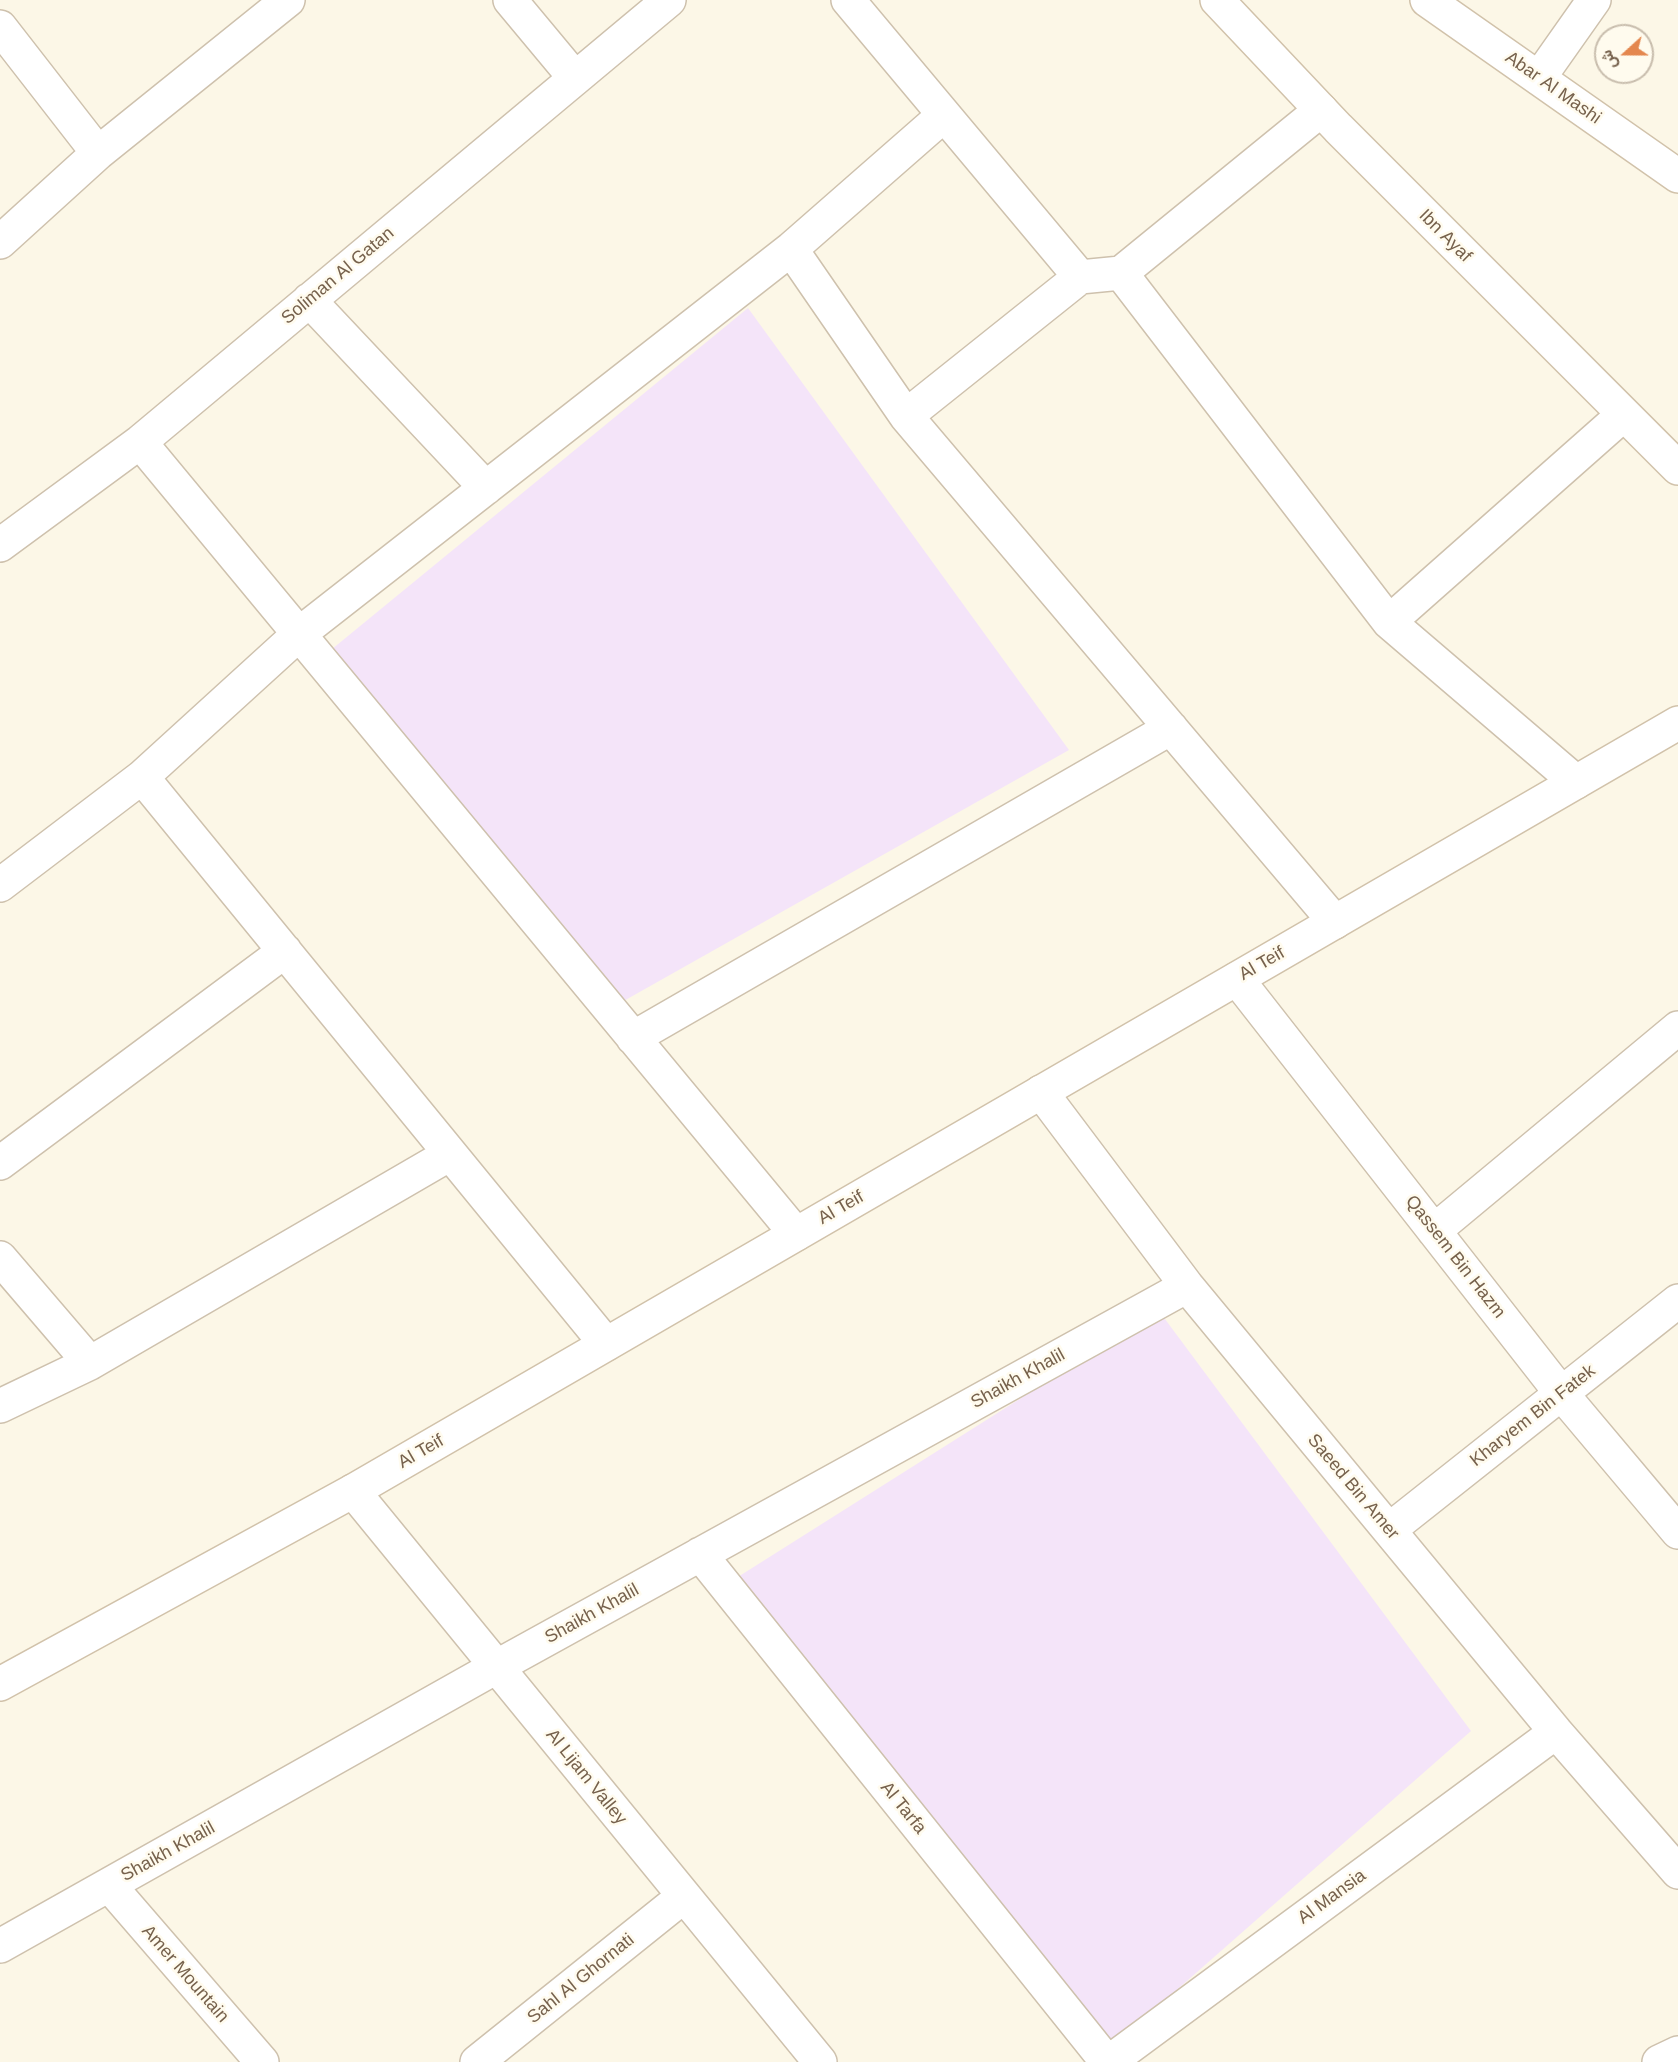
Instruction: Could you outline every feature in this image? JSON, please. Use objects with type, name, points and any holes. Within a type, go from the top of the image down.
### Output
[{"type":"street","points":[[0,242],[254,10],[288,0]]},
{"type":"street","points":[[510,0],[574,78]]},
{"type":"street","name":"Soliman Al Gatan","points":[[0,545],[140,442],[669,0]]},
{"type":"street","points":[[849,0],[1080,277]]},
{"type":"street","name":"Ibn Ayaf","points":[[1217,0],[1321,110],[1678,468]]},
{"type":"street","name":"Abar Al Mashi","points":[[1427,0],[1678,176]]},
{"type":"street","points":[[1539,78],[1594,0]]},
{"type":"street","points":[[0,27],[98,153]]},
{"type":"street","points":[[906,416],[1080,277],[1121,273],[1321,110]]},
{"type":"street","points":[[0,885],[142,777],[299,634],[791,249],[944,115]]},
{"type":"street","points":[[791,249],[906,416],[1335,922]]},
{"type":"street","points":[[1121,273],[1389,622],[1576,782]]},
{"type":"street","points":[[309,300],[486,488]]},
{"type":"street","points":[[1389,622],[1623,415]]},
{"type":"street","points":[[140,442],[796,1234]]},
{"type":"street","name":"Al Teif","points":[[0,1684],[353,1491],[1678,723]]},
{"type":"street","points":[[633,1038],[1171,729]]},
{"type":"street","points":[[142,777],[606,1344]]},
{"type":"street","points":[[0,1163],[285,951]]},
{"type":"street","name":"Qassem Bin Hazm","points":[[1237,979],[1561,1393],[1678,1532]]},
{"type":"street","points":[[1434,1231],[1678,1028]]},
{"type":"street","name":"Saeed Bin Amer","points":[[1041,1092],[1187,1286],[1556,1732],[1678,1872]]},
{"type":"street","points":[[0,1406],[90,1363],[450,1154]]},
{"type":"street","points":[[0,1258],[90,1363]]},
{"type":"street","name":"Shaikh Khalil","points":[[0,1946],[496,1667],[1187,1286]]},
{"type":"street","name":"Kharyem Bin Fatek","points":[[1389,1530],[1678,1301]]},
{"type":"street","name":"Al Lijam Valley","points":[[353,1491],[684,1896],[809,2058]]},
{"type":"street","name":"Al Tarfa","points":[[700,1554],[1108,2062]]},
{"type":"street","name":"Al Mansia","points":[[1108,2062],[1556,1732]]},
{"type":"street","name":"Amer Mountain","points":[[109,1885],[262,2062]]},
{"type":"street","name":"Sahl Al Ghornati","points":[[477,2062],[684,1896]]},
{"type":"street","points":[[1659,2062],[1678,2053]]},
{"type":"shaded area","points":[[748,308],[1069,750],[613,1007],[326,654]]},
{"type":"shaded area","points":[[1159,1311],[1471,1731],[1113,2046],[722,1587]]}]
